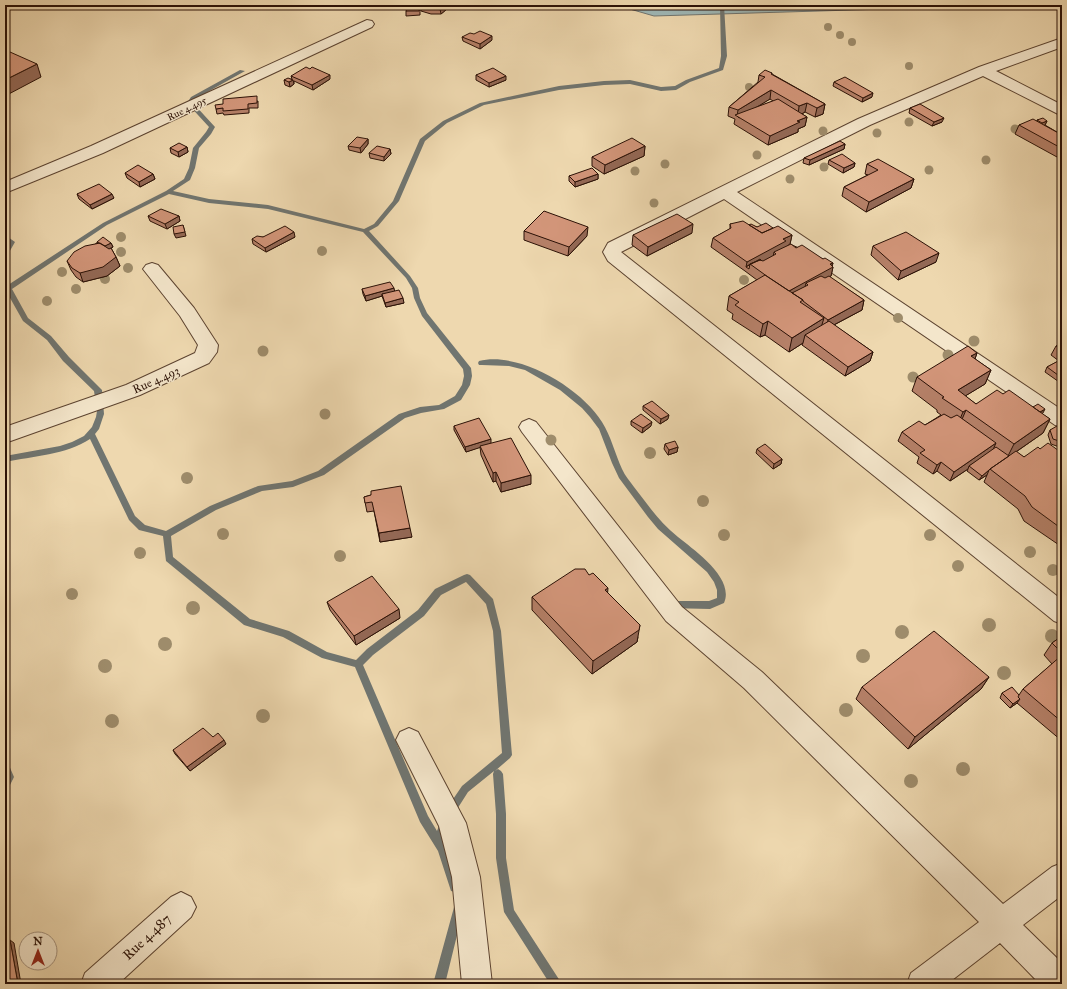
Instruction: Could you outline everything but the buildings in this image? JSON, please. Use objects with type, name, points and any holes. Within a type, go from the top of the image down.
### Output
[{"type":"street","name":"Rue 4.495","points":[[5,188],[94,151],[181,112],[288,59],[366,24]]},
{"type":"street","points":[[1062,42],[984,70],[864,122],[614,247],[612,252],[614,257],[1062,614]]},
{"type":"street","points":[[984,70],[1062,111]]},
{"type":"street","points":[[725,192],[1062,420]]},
{"type":"street","name":"Rue 4.493","points":[[5,435],[133,390],[202,358],[207,352],[208,345],[187,312],[152,269]]},
{"type":"street","points":[[529,427],[674,614],[753,680],[1002,924],[1061,984]]},
{"type":"street","points":[[408,740],[452,823],[466,877],[477,984]]},
{"type":"street","points":[[922,984],[1062,877]]},
{"type":"street","name":"Rue 4.487","points":[[96,984],[181,907]]},
{"type":"water","points":[[616,5],[1017,5],[654,16]]},
{"type":"waterway","points":[[365,231],[376,225],[396,201],[422,140],[445,122],[482,104],[559,88],[604,83],[630,82],[661,89],[676,88],[688,81],[721,69],[724,56],[722,5]]},
{"type":"waterway","points":[[168,192],[187,180],[192,168],[196,148],[209,133],[212,127],[190,103],[193,98],[242,71]]},
{"type":"waterway","points":[[8,288],[105,224],[168,192]]},
{"type":"waterway","points":[[168,192],[209,201],[268,207],[365,231]]},
{"type":"waterway","points":[[167,534],[213,508],[261,488],[293,484],[321,473],[402,416],[420,410],[441,407],[458,398],[466,385],[468,376],[467,368],[424,314],[417,298],[415,288],[408,277],[365,231]]},
{"type":"waterway","points":[[5,237],[12,242],[5,255]]},
{"type":"waterway","points":[[5,459],[45,452],[74,444],[86,438],[95,429],[101,411],[98,390],[66,359],[49,338],[25,319],[8,288]]},
{"type":"waterway","points":[[482,363],[509,363],[528,368],[563,388],[585,406],[593,415],[602,429],[622,476],[645,508],[668,534],[689,550],[710,570],[718,580],[722,590],[721,600],[710,605],[670,605]]},
{"type":"waterway","points":[[92,435],[132,518],[142,528],[167,534]]},
{"type":"waterway","points":[[167,534],[169,559],[247,622],[286,634],[325,655],[358,664]]},
{"type":"waterway","points":[[358,664],[370,652],[421,613],[438,592],[467,577],[490,602],[497,631],[507,755],[465,789],[450,811]]},
{"type":"waterway","points":[[358,664],[424,819],[437,841]]},
{"type":"waterway","points":[[5,766],[9,777],[5,786]]},
{"type":"waterway","points":[[498,774],[501,814],[501,858],[509,912],[556,984]]},
{"type":"waterway","points":[[437,841],[445,823]]},
{"type":"waterway","points":[[437,841],[442,849],[455,887]]},
{"type":"waterway","points":[[439,984],[458,911]]}]
